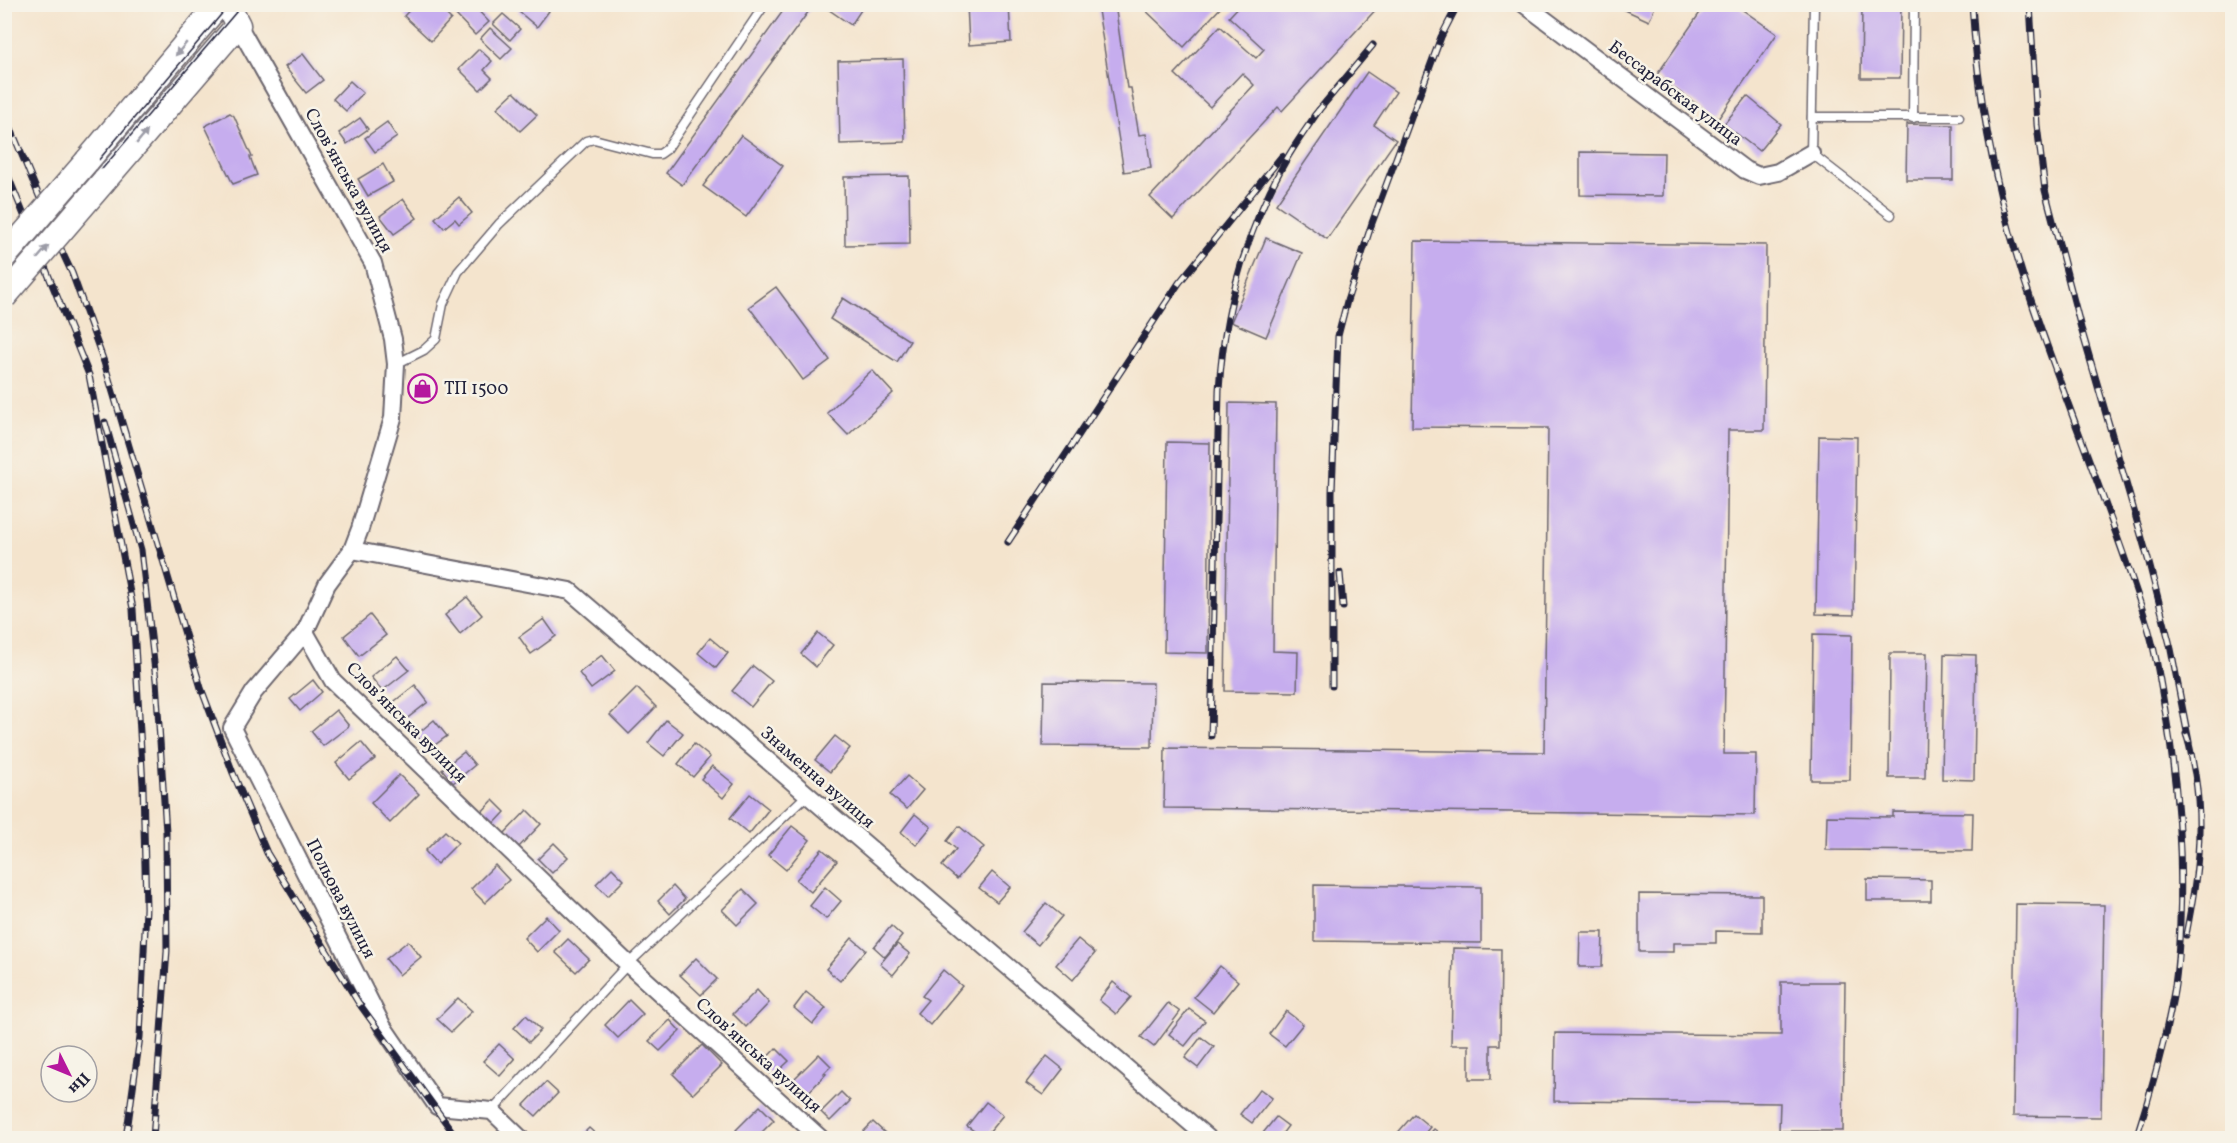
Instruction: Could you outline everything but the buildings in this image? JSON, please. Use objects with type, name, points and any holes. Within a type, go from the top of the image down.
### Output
[{"type":"main road","points":[[4,257],[219,4]]},
{"type":"main road","points":[[4,297],[104,181],[232,15]]},
{"type":"street","name":"Бессарабская улица","points":[[1524,4],[1745,170],[1759,176],[1778,172],[1811,153]]},
{"type":"street","name":"Слов’янська вулиця","points":[[232,15],[373,264],[393,339],[396,364],[393,418],[352,550],[327,584],[305,632],[333,681],[628,964],[820,1138]]},
{"type":"street","name":"Знаменна вулиця","points":[[352,550],[570,591],[1208,1138]]},
{"type":"street","name":"Польова вулиця","points":[[305,632],[254,692],[232,728],[383,1027],[436,1106],[492,1111]]},
{"type":"street","points":[[492,1111],[520,1138]]},
{"type":"lane","points":[[396,364],[424,350],[436,339],[443,304],[458,272],[499,224],[586,141],[594,139],[652,154],[660,154],[667,149],[765,4]]},
{"type":"lane","points":[[1814,4],[1811,153],[1891,215]]},
{"type":"lane","points":[[1913,118],[1914,4]]},
{"type":"lane","points":[[1812,117],[1959,117]]},
{"type":"lane","points":[[492,1111],[628,964],[807,795]]},
{"type":"tram line","points":[[60,206],[230,4]]},
{"type":"tram line","points":[[4,284],[243,4]]},
{"type":"railway","points":[[1332,686],[1332,492],[1338,336],[1372,223],[1441,37],[1458,4]]},
{"type":"railway","points":[[1972,4],[1979,80],[2000,193],[2020,267],[2145,618],[2157,664],[2169,736],[2180,841],[2181,894],[2178,959],[2166,1033],[2136,1138]]},
{"type":"railway","points":[[2030,4],[2037,125],[2045,190],[2081,328],[2148,559],[2171,649],[2189,742]]},
{"type":"railway","points":[[1314,116],[1373,45]]},
{"type":"railway","points":[[1211,736],[1219,390],[1226,329],[1240,269],[1261,211],[1289,155],[1319,110]]},
{"type":"railway","points":[[4,112],[72,273],[104,362],[201,688],[233,773],[267,853],[358,1002],[457,1138]]},
{"type":"railway","points":[[1008,542],[1179,283],[1282,156]]},
{"type":"railway","points":[[4,166],[89,375],[133,609],[143,785],[146,908],[140,1037],[126,1138]]},
{"type":"railway","points":[[105,422],[141,550],[156,680],[166,832],[167,951],[153,1138]]},
{"type":"railway","points":[[1340,573],[1343,607]]},
{"type":"railway","points":[[2186,734],[2198,795],[2199,835],[2196,874],[2186,935]]},
{"type":"place","name":"ТП 1500","points":[[423,389]]}]
